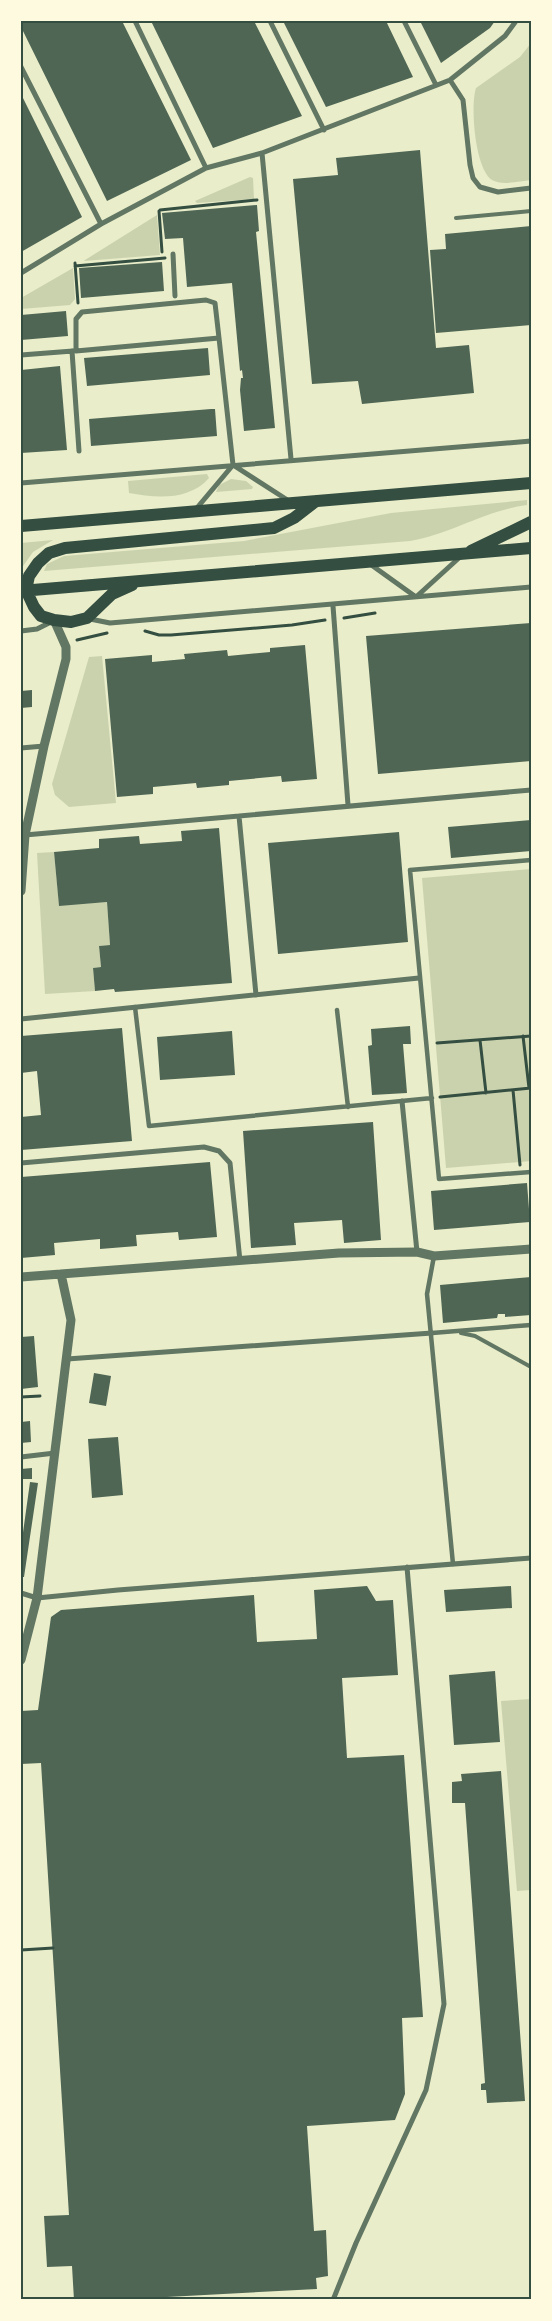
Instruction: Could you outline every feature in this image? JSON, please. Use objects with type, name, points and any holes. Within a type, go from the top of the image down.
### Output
[{"type":"main road","points":[[21,526],[531,483]]},
{"type":"main road","points":[[24,590],[29,576],[38,563],[49,553],[65,548],[274,528],[294,518],[316,501]]},
{"type":"main road","points":[[464,554],[531,522]]},
{"type":"main road","points":[[24,590],[139,582],[531,548]]},
{"type":"main road","points":[[24,590],[41,616],[71,622],[87,618],[112,594],[139,582]]},
{"type":"street","points":[[135,21],[206,168]]},
{"type":"street","points":[[270,21],[324,130]]},
{"type":"street","points":[[404,21],[436,85]]},
{"type":"street","points":[[21,274],[101,224],[206,168],[262,153],[450,80],[505,36],[516,21]]},
{"type":"street","points":[[21,67],[101,224]]},
{"type":"street","points":[[450,80],[463,100],[473,178],[480,187],[498,192],[531,188]]},
{"type":"street","points":[[262,153],[292,459]]},
{"type":"street","points":[[173,256],[175,296]]},
{"type":"street","points":[[79,451],[74,351],[76,318],[82,312],[206,300],[215,303],[232,465],[194,511]]},
{"type":"street","points":[[21,355],[219,338]]},
{"type":"street","points":[[21,483],[292,459],[531,441]]},
{"type":"street","points":[[232,465],[292,503]]},
{"type":"street","points":[[416,598],[464,554]]},
{"type":"street","points":[[368,562],[416,598]]},
{"type":"street","points":[[87,618],[110,623],[333,606],[531,588]]},
{"type":"street","points":[[333,606],[348,805]]},
{"type":"street","points":[[21,631],[37,629],[54,620],[66,646],[66,660],[44,746],[25,835],[21,891]]},
{"type":"street","points":[[21,748],[44,746]]},
{"type":"street","points":[[25,835],[531,790]]},
{"type":"street","points":[[239,816],[256,995]]},
{"type":"street","points":[[531,860],[410,870],[439,1179],[531,1172]]},
{"type":"street","points":[[21,1019],[419,978]]},
{"type":"street","points":[[135,1007],[149,1126],[432,1098]]},
{"type":"street","points":[[337,1010],[348,1107]]},
{"type":"street","points":[[402,1101],[417,1252]]},
{"type":"street","points":[[21,1163],[204,1147],[219,1151],[230,1164],[240,1261]]},
{"type":"street","points":[[21,1277],[340,1254],[417,1252],[434,1256],[531,1249]]},
{"type":"street","points":[[434,1256],[428,1294],[453,1564]]},
{"type":"street","points":[[21,1660],[37,1598],[71,1320],[61,1274]]},
{"type":"street","points":[[66,1359],[531,1325]]},
{"type":"street","points":[[21,1457],[56,1453]]},
{"type":"street","points":[[21,1593],[37,1598],[531,1558]]},
{"type":"street","points":[[333,2300],[356,2243],[426,2090],[444,2004],[407,1567]]},
{"type":"lane","points":[[456,218],[531,211]]},
{"type":"lane","points":[[432,1333],[465,1332],[531,1367]]},
{"type":"path","points":[[162,258],[160,210],[258,200]]},
{"type":"path","points":[[78,304],[75,264],[173,256]]},
{"type":"path","points":[[136,630],[159,635],[171,635],[292,625],[384,611]]},
{"type":"path","points":[[64,642],[84,640],[115,632]]},
{"type":"path","points":[[432,1098],[530,1088],[523,1036]]},
{"type":"path","points":[[426,1044],[531,1036]]},
{"type":"path","points":[[480,1040],[486,1093]]},
{"type":"path","points":[[513,1090],[520,1173]]},
{"type":"path","points":[[21,1398],[40,1396]]},
{"type":"path","points":[[21,1950],[53,1948]]},
{"type":"green space","points":[[531,43],[531,180],[506,183],[496,182],[486,174],[481,164],[475,137],[474,97],[476,88],[520,57]]},
{"type":"green space","points":[[250,177],[253,178],[254,199],[197,203],[195,201]]},
{"type":"green space","points":[[157,215],[160,255],[84,261],[85,260]]},
{"type":"green space","points":[[73,268],[75,299],[70,305],[21,309],[21,298]]},
{"type":"green space","points":[[207,474],[209,478],[201,485],[192,491],[182,494],[161,497],[129,493],[128,481]]},
{"type":"green space","points":[[231,479],[246,481],[253,487],[252,489],[216,492],[219,485]]},
{"type":"green space","points":[[527,500],[527,505],[497,512],[425,538],[410,541],[44,571],[47,564],[64,556],[244,541],[391,513]]},
{"type":"green space","points":[[53,540],[33,552],[21,569],[21,543]]},
{"type":"green space","points":[[102,656],[116,803],[69,807],[55,795],[52,784],[89,657]]},
{"type":"green space","points":[[54,852],[59,905],[107,902],[110,945],[99,946],[101,967],[93,968],[95,991],[45,994],[37,853]]},
{"type":"green space","points":[[531,869],[531,1161],[446,1168],[422,878]]},
{"type":"green space","points":[[531,1699],[531,1890],[517,1891],[501,1701]]},
{"type":"building","points":[[21,21],[122,21],[191,160],[107,201],[21,27]]},
{"type":"building","points":[[151,21],[254,21],[302,116],[213,148]]},
{"type":"building","points":[[283,21],[386,21],[413,77],[326,107]]},
{"type":"building","points":[[420,21],[495,21],[490,28],[441,63]]},
{"type":"building","points":[[21,94],[82,217],[21,252]]},
{"type":"building","points":[[420,150],[436,348],[469,345],[474,393],[362,404],[358,381],[312,384],[293,179],[338,175],[336,158]]},
{"type":"building","points":[[257,205],[259,231],[256,232],[275,428],[244,431],[240,390],[241,378],[243,378],[242,370],[240,371],[232,283],[187,287],[183,238],[165,239],[162,213]]},
{"type":"building","points":[[531,226],[531,325],[436,333],[430,250],[446,249],[445,234]]},
{"type":"building","points":[[162,262],[164,291],[81,298],[79,268]]},
{"type":"building","points":[[66,311],[68,336],[21,340],[21,315]]},
{"type":"building","points":[[208,348],[210,375],[87,386],[84,358]]},
{"type":"building","points":[[60,366],[67,450],[21,453],[21,370]]},
{"type":"building","points":[[215,409],[217,436],[91,446],[89,419]]},
{"type":"building","points":[[531,623],[531,761],[378,774],[366,636]]},
{"type":"building","points":[[305,645],[317,779],[282,782],[281,776],[229,781],[229,785],[197,788],[196,783],[153,787],[153,794],[117,797],[105,659],[152,655],[152,662],[185,659],[184,654],[227,650],[228,656],[270,652],[270,648]]},
{"type":"building","points":[[32,690],[32,707],[21,708],[21,691]]},
{"type":"building","points":[[531,820],[531,851],[451,858],[448,827]]},
{"type":"building","points":[[219,828],[232,983],[115,992],[114,989],[95,991],[93,968],[101,967],[99,946],[110,945],[107,902],[59,906],[54,852],[99,848],[99,839],[139,836],[140,844],[182,841],[181,831]]},
{"type":"building","points":[[399,832],[408,942],[278,954],[268,843]]},
{"type":"building","points":[[410,1026],[411,1044],[403,1044],[407,1093],[372,1095],[368,1046],[372,1045],[371,1029]]},
{"type":"building","points":[[122,1028],[132,1141],[21,1150],[21,1117],[41,1115],[37,1071],[21,1073],[21,1036]]},
{"type":"building","points":[[232,1031],[235,1075],[160,1080],[157,1037]]},
{"type":"building","points":[[373,1122],[381,1240],[344,1243],[342,1220],[294,1223],[296,1245],[251,1248],[243,1131]]},
{"type":"building","points":[[210,1162],[217,1237],[179,1240],[178,1232],[136,1235],[137,1246],[100,1249],[100,1239],[54,1243],[55,1255],[21,1258],[21,1177]]},
{"type":"building","points":[[527,1183],[530,1222],[434,1230],[431,1191]]},
{"type":"building","points":[[531,1277],[531,1315],[505,1317],[505,1314],[498,1314],[497,1318],[443,1323],[440,1285]]},
{"type":"building","points":[[34,1336],[38,1387],[21,1389],[21,1337]]},
{"type":"building","points":[[94,1373],[111,1376],[106,1406],[89,1403]]},
{"type":"building","points":[[30,1421],[31,1442],[21,1443],[21,1422]]},
{"type":"building","points":[[118,1437],[123,1495],[92,1498],[88,1439]]},
{"type":"building","points":[[32,1468],[32,1479],[21,1479],[21,1469]]},
{"type":"building","points":[[30,1482],[38,1483],[24,1577],[21,1577],[21,1547]]},
{"type":"building","points":[[367,1586],[376,1601],[393,1600],[398,1675],[342,1678],[347,1758],[404,1755],[423,2017],[402,2018],[405,2094],[395,2120],[307,2126],[314,2231],[326,2230],[328,2276],[316,2278],[317,2289],[111,2300],[74,2300],[72,2266],[47,2267],[44,2216],[69,2215],[41,1763],[21,1764],[21,1711],[38,1710],[51,1617],[61,1610],[254,1595],[257,1642],[317,1639],[314,1590]]},
{"type":"building","points":[[511,1586],[512,1608],[446,1612],[444,1590]]},
{"type":"building","points":[[495,1671],[500,1742],[454,1745],[449,1675]]},
{"type":"building","points":[[501,1771],[525,2101],[487,2103],[486,2090],[481,2090],[481,2084],[485,2083],[465,1803],[452,1803],[452,1782],[462,1781],[461,1774]]}]
